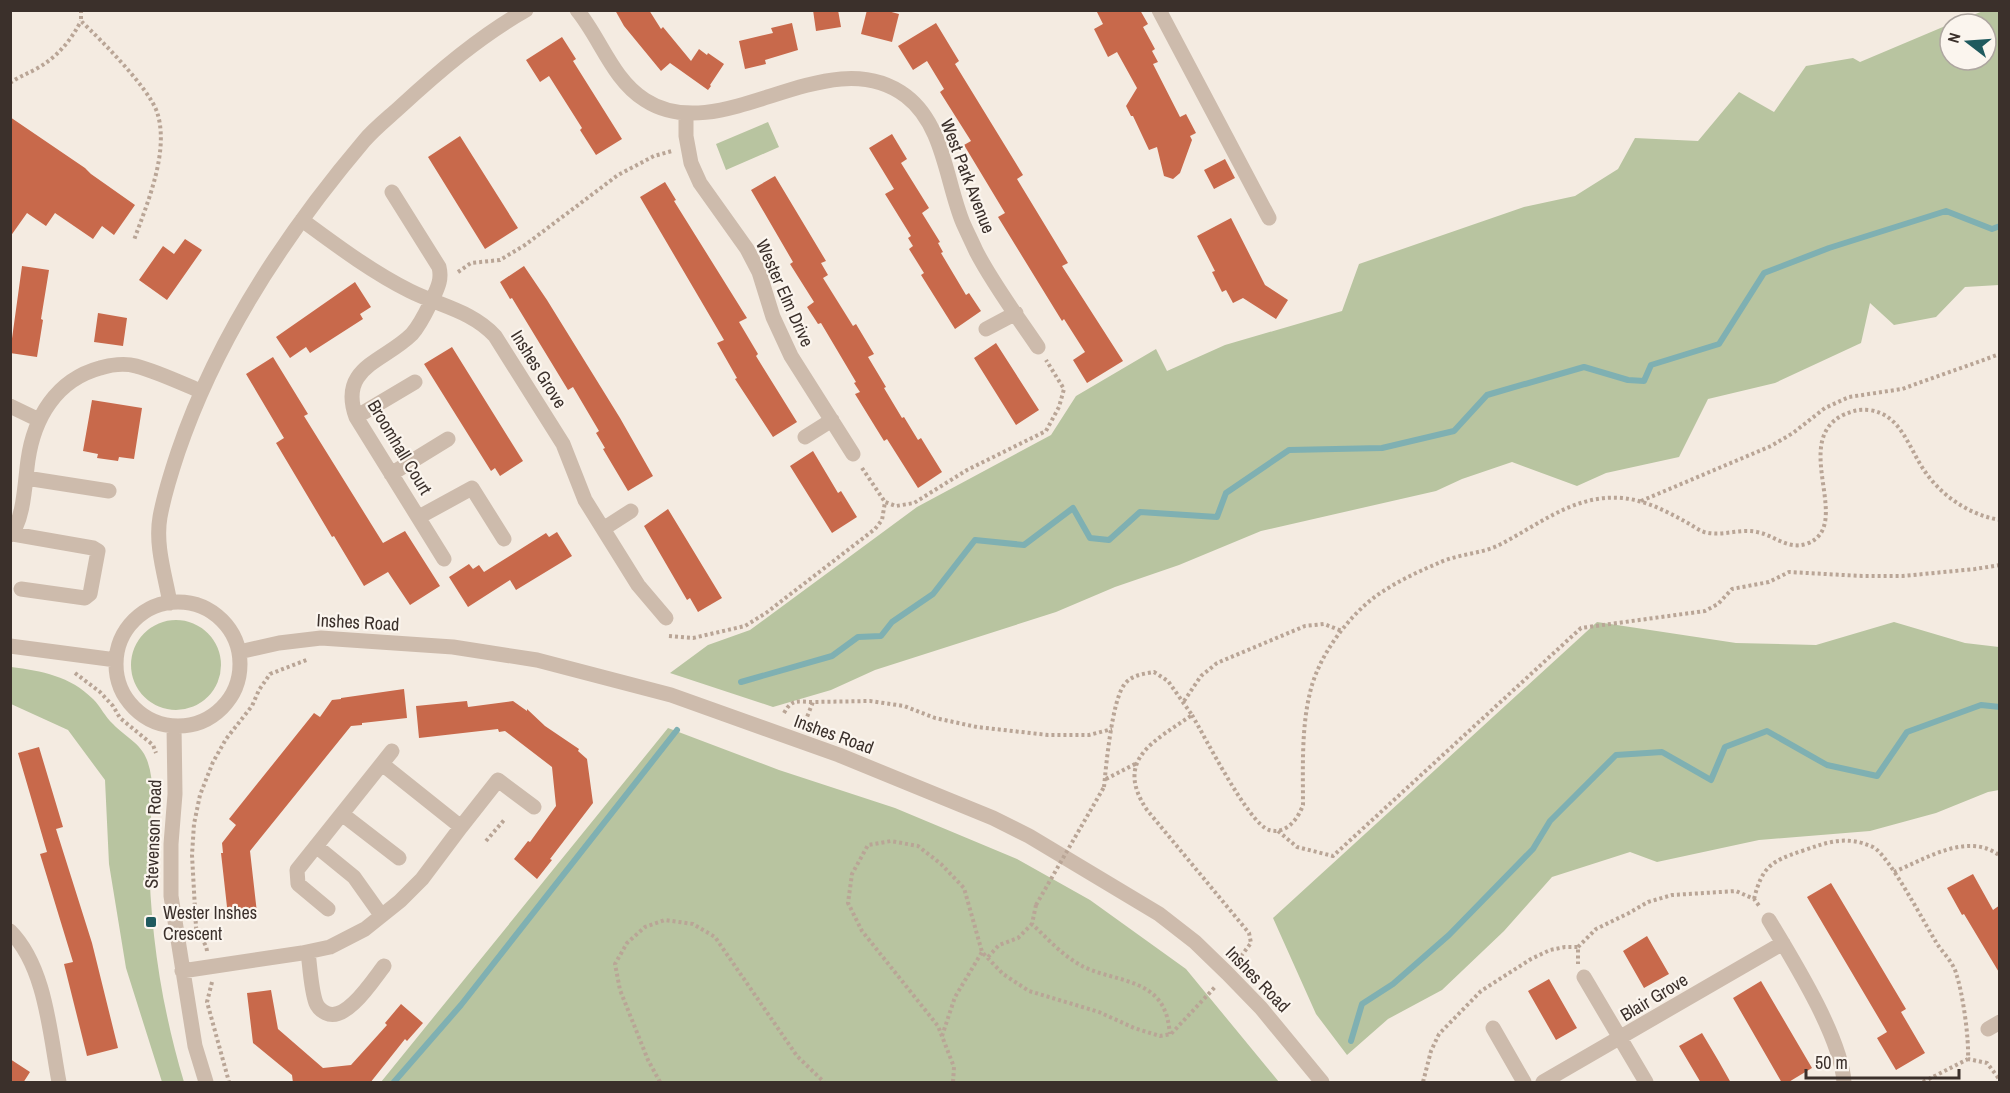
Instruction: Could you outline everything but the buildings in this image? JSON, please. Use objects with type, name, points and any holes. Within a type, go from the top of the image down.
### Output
[{"type":"street","points":[[170,603],[160,549],[160,519],[169,479],[200,391],[223,344],[302,220],[373,132],[438,72],[526,10]]},
{"type":"street","points":[[577,10],[622,81],[645,100],[664,109],[686,114]]},
{"type":"street","points":[[1160,10],[1269,218]]},
{"type":"street","name":"West Park Avenue","points":[[686,114],[721,109],[823,81],[849,77],[880,82],[907,96],[925,116],[938,143],[962,222],[977,254],[1038,346]]},
{"type":"street","name":"Wester Elm Drive","points":[[686,114],[690,163],[700,183],[747,249],[759,272],[773,317],[791,356],[853,454]]},
{"type":"street","points":[[392,192],[439,267],[441,275],[439,283]]},
{"type":"street","name":"Inshes Grove","points":[[302,220],[347,253],[410,291],[460,311],[485,325],[495,336],[563,444],[585,500],[663,624]]},
{"type":"street","name":"Broomhall Court","points":[[439,283],[413,333],[357,376],[352,388],[351,401],[356,417],[444,559]]},
{"type":"street","points":[[986,329],[1016,313]]},
{"type":"street","points":[[21,589],[85,598],[90,594],[98,551],[93,548],[12,535],[23,500],[29,454],[39,420],[52,399],[71,380],[89,371],[109,366],[134,365],[200,391]]},
{"type":"street","points":[[356,417],[415,382]]},
{"type":"street","points":[[10,406],[39,420]]},
{"type":"street","points":[[805,437],[832,420]]},
{"type":"street","points":[[392,474],[448,439]]},
{"type":"street","points":[[26,478],[109,491]]},
{"type":"street","name":"Broomhall Court","points":[[419,518],[472,488],[504,539]]},
{"type":"street","points":[[603,529],[631,511]]},
{"type":"street","points":[[170,603],[189,603],[206,609],[227,627],[239,652],[240,670],[235,689],[225,705],[210,717],[193,725],[174,726],[155,722],[138,712],[125,697],[118,679],[116,660],[121,639],[133,622],[150,609],[170,603]]},
{"type":"street","name":"Inshes Road","points":[[239,652],[279,643],[321,638],[453,647],[537,660],[671,695],[839,755],[993,818],[1081,865],[1159,914],[1195,942],[1262,1008],[1322,1083]]},
{"type":"street","points":[[10,646],[116,660]]},
{"type":"street","name":"Stevenson Road","points":[[174,726],[175,794],[171,844],[171,896],[195,1046],[206,1083]]},
{"type":"street","points":[[328,909],[298,884],[297,870],[392,751]]},
{"type":"street","points":[[382,764],[460,826]]},
{"type":"street","points":[[182,970],[330,947],[364,929],[400,901],[422,879],[460,826],[498,780],[534,807]]},
{"type":"street","points":[[342,814],[399,858]]},
{"type":"street","points":[[316,846],[354,877],[381,915]]},
{"type":"street","points":[[1767,917],[1828,1029],[1844,1072],[1844,1083]]},
{"type":"street","points":[[10,931],[30,957],[41,988],[59,1083]]},
{"type":"street","name":"Blair Grove","points":[[1543,1083],[1783,943]]},
{"type":"street","points":[[308,952],[316,1003],[321,1010],[330,1015],[342,1013],[351,1006],[384,966]]},
{"type":"street","points":[[1584,978],[1647,1083]]},
{"type":"street","points":[[1493,1028],[1524,1083]]},
{"type":"path","points":[[10,83],[37,69],[60,52],[72,38],[81,21],[81,10]]},
{"type":"path","points":[[81,21],[146,90],[157,112],[160,130],[159,161],[134,240]]},
{"type":"path","points":[[439,283],[471,263],[500,260],[525,245],[618,175],[654,156],[688,147]]},
{"type":"path","points":[[853,454],[885,502],[896,506],[914,503],[967,470],[1046,431],[1059,407],[1064,389],[1038,346]]},
{"type":"path","points":[[1641,501],[1771,446],[1793,433],[1825,408],[1850,397],[1902,389],[2000,354]]},
{"type":"path","points":[[988,957],[999,945],[1018,938],[1032,924],[1036,905],[1104,788],[1114,710],[1123,685],[1134,676],[1154,672],[1168,681],[1192,715],[1226,776],[1255,820],[1268,830],[1278,831],[1289,827],[1299,817],[1303,805],[1305,729],[1312,685],[1328,652],[1342,631],[1375,597],[1411,576],[1444,560],[1495,547],[1559,510],[1597,499],[1621,498],[1641,501],[1669,513],[1702,532],[1719,534],[1756,531],[1793,546],[1808,543],[1819,536],[1823,530],[1827,514],[1820,452],[1824,435],[1836,419],[1853,410],[1870,410],[1894,420],[1926,473],[1945,495],[1967,509],[2000,520]]},
{"type":"path","points":[[663,624],[669,636],[693,638],[746,626],[875,529],[882,520],[885,502]]},
{"type":"path","points":[[1278,831],[1297,847],[1333,856],[1581,628],[1705,611],[1718,604],[1732,589],[1769,582],[1789,572],[1903,576],[2000,565]]},
{"type":"path","points":[[1183,701],[1201,676],[1217,663],[1305,626],[1324,624],[1342,631]]},
{"type":"path","points":[[229,1083],[207,1002],[212,985],[210,967],[206,945],[198,938],[195,917],[192,855],[194,824],[200,795],[213,762],[226,740],[252,706],[270,674],[313,658]]},
{"type":"path","points":[[66,669],[74,672],[99,692],[120,717],[153,745],[158,758]]},
{"type":"path","points":[[784,713],[789,704],[794,702],[870,700],[904,706],[935,718],[977,727],[1048,735],[1089,735],[1112,729]]},
{"type":"path","points":[[805,722],[813,702]]},
{"type":"path","points":[[1192,715],[1139,755],[1135,788],[1139,798],[1249,933],[1251,943],[1241,957]]},
{"type":"path","points":[[1105,779],[1137,763]]},
{"type":"path","points":[[486,841],[505,819]]},
{"type":"path","points":[[1754,899],[1763,872],[1781,857],[1834,840],[1855,841],[1876,848],[1894,872],[1956,971],[1968,1044],[1968,1059]]},
{"type":"path","points":[[953,1083],[954,1067],[938,1026],[862,931],[848,903],[852,874],[868,845],[891,841],[918,846],[941,864],[964,888],[982,952],[1003,974],[1029,991],[1099,1012],[1134,1028],[1160,1036],[1170,1034],[1216,986]]},
{"type":"path","points":[[1894,872],[1955,847],[1974,846],[1992,850],[2000,856]]},
{"type":"path","points":[[1057,862],[1064,866]]},
{"type":"path","points":[[1584,978],[1578,964],[1578,947],[1596,929],[1648,902],[1664,897],[1736,891],[1754,899],[1767,917]]},
{"type":"path","points":[[660,1083],[620,990],[615,964],[627,943],[645,927],[665,920],[693,924],[715,936],[797,1056],[824,1083]]},
{"type":"path","points":[[1032,924],[1060,951],[1083,967],[1131,982],[1150,991],[1165,1009],[1170,1034]]},
{"type":"path","points":[[1423,1083],[1431,1051],[1439,1034],[1481,991],[1531,958],[1550,950],[1578,947]]},
{"type":"path","points":[[942,1037],[955,997],[982,952]]},
{"type":"path","points":[[1208,978],[1224,993]]},
{"type":"path","points":[[1923,1083],[1968,1059],[1987,1063],[2000,1080]]},
{"type":"green space","points":[[1999,11],[1999,285],[1965,287],[1936,317],[1894,325],[1870,303],[1861,343],[1775,383],[1708,399],[1679,457],[1606,473],[1577,486],[1512,462],[1462,479],[1436,491],[1261,531],[1056,612],[875,670],[831,690],[773,707],[670,673],[708,645],[750,630],[917,507],[1051,435],[1076,396],[1156,349],[1167,371],[1225,345],[1342,311],[1359,264],[1524,207],[1575,196],[1618,169],[1635,138],[1698,141],[1739,92],[1774,112],[1806,66],[1853,58],[1860,62],[1938,29],[1938,72],[1998,72],[1998,12],[1981,12]]},
{"type":"green space","points":[[768,122],[779,147],[726,170],[716,144]]},
{"type":"green space","points":[[176,620],[193,623],[208,633],[218,648],[221,665],[218,682],[208,697],[193,707],[176,710],[159,707],[144,697],[134,682],[131,665],[134,648],[144,633],[159,623]]},
{"type":"green space","points":[[1597,622],[1736,643],[1816,645],[1894,622],[1965,643],[1999,647],[1999,790],[1988,792],[1936,813],[1870,831],[1759,840],[1657,862],[1630,852],[1552,877],[1504,931],[1442,990],[1388,1019],[1347,1055],[1316,1014],[1273,918]]},
{"type":"green space","points":[[11,667],[55,676],[84,691],[117,728],[137,744],[147,760],[152,783],[149,854],[155,941],[169,1027],[184,1082],[162,1082],[126,968],[109,864],[105,780],[68,730],[11,704]]},
{"type":"green space","points":[[668,728],[779,770],[895,808],[1017,859],[1090,900],[1186,969],[1279,1082],[381,1082]]},
{"type":"waterway","points":[[741,682],[832,656],[858,637],[881,636],[892,622],[933,594],[975,540],[1024,545],[1073,508],[1090,538],[1109,540],[1140,512],[1217,517],[1226,493],[1289,450],[1382,448],[1454,431],[1487,395],[1584,367],[1628,380],[1644,381],[1651,365],[1719,344],[1764,273],[1829,248],[1946,211],[1992,229],[2000,226]]},
{"type":"waterway","points":[[1351,1041],[1362,1004],[1393,984],[1449,935],[1533,849],[1550,821],[1616,755],[1662,752],[1711,780],[1725,747],[1767,731],[1827,765],[1877,776],[1907,732],[1981,705],[2000,707]]},
{"type":"waterway","points":[[394,1082],[461,1005],[677,730]]},
{"type":"place","name":"Wester Inshes Crescent","points":[[151,922]]}]
